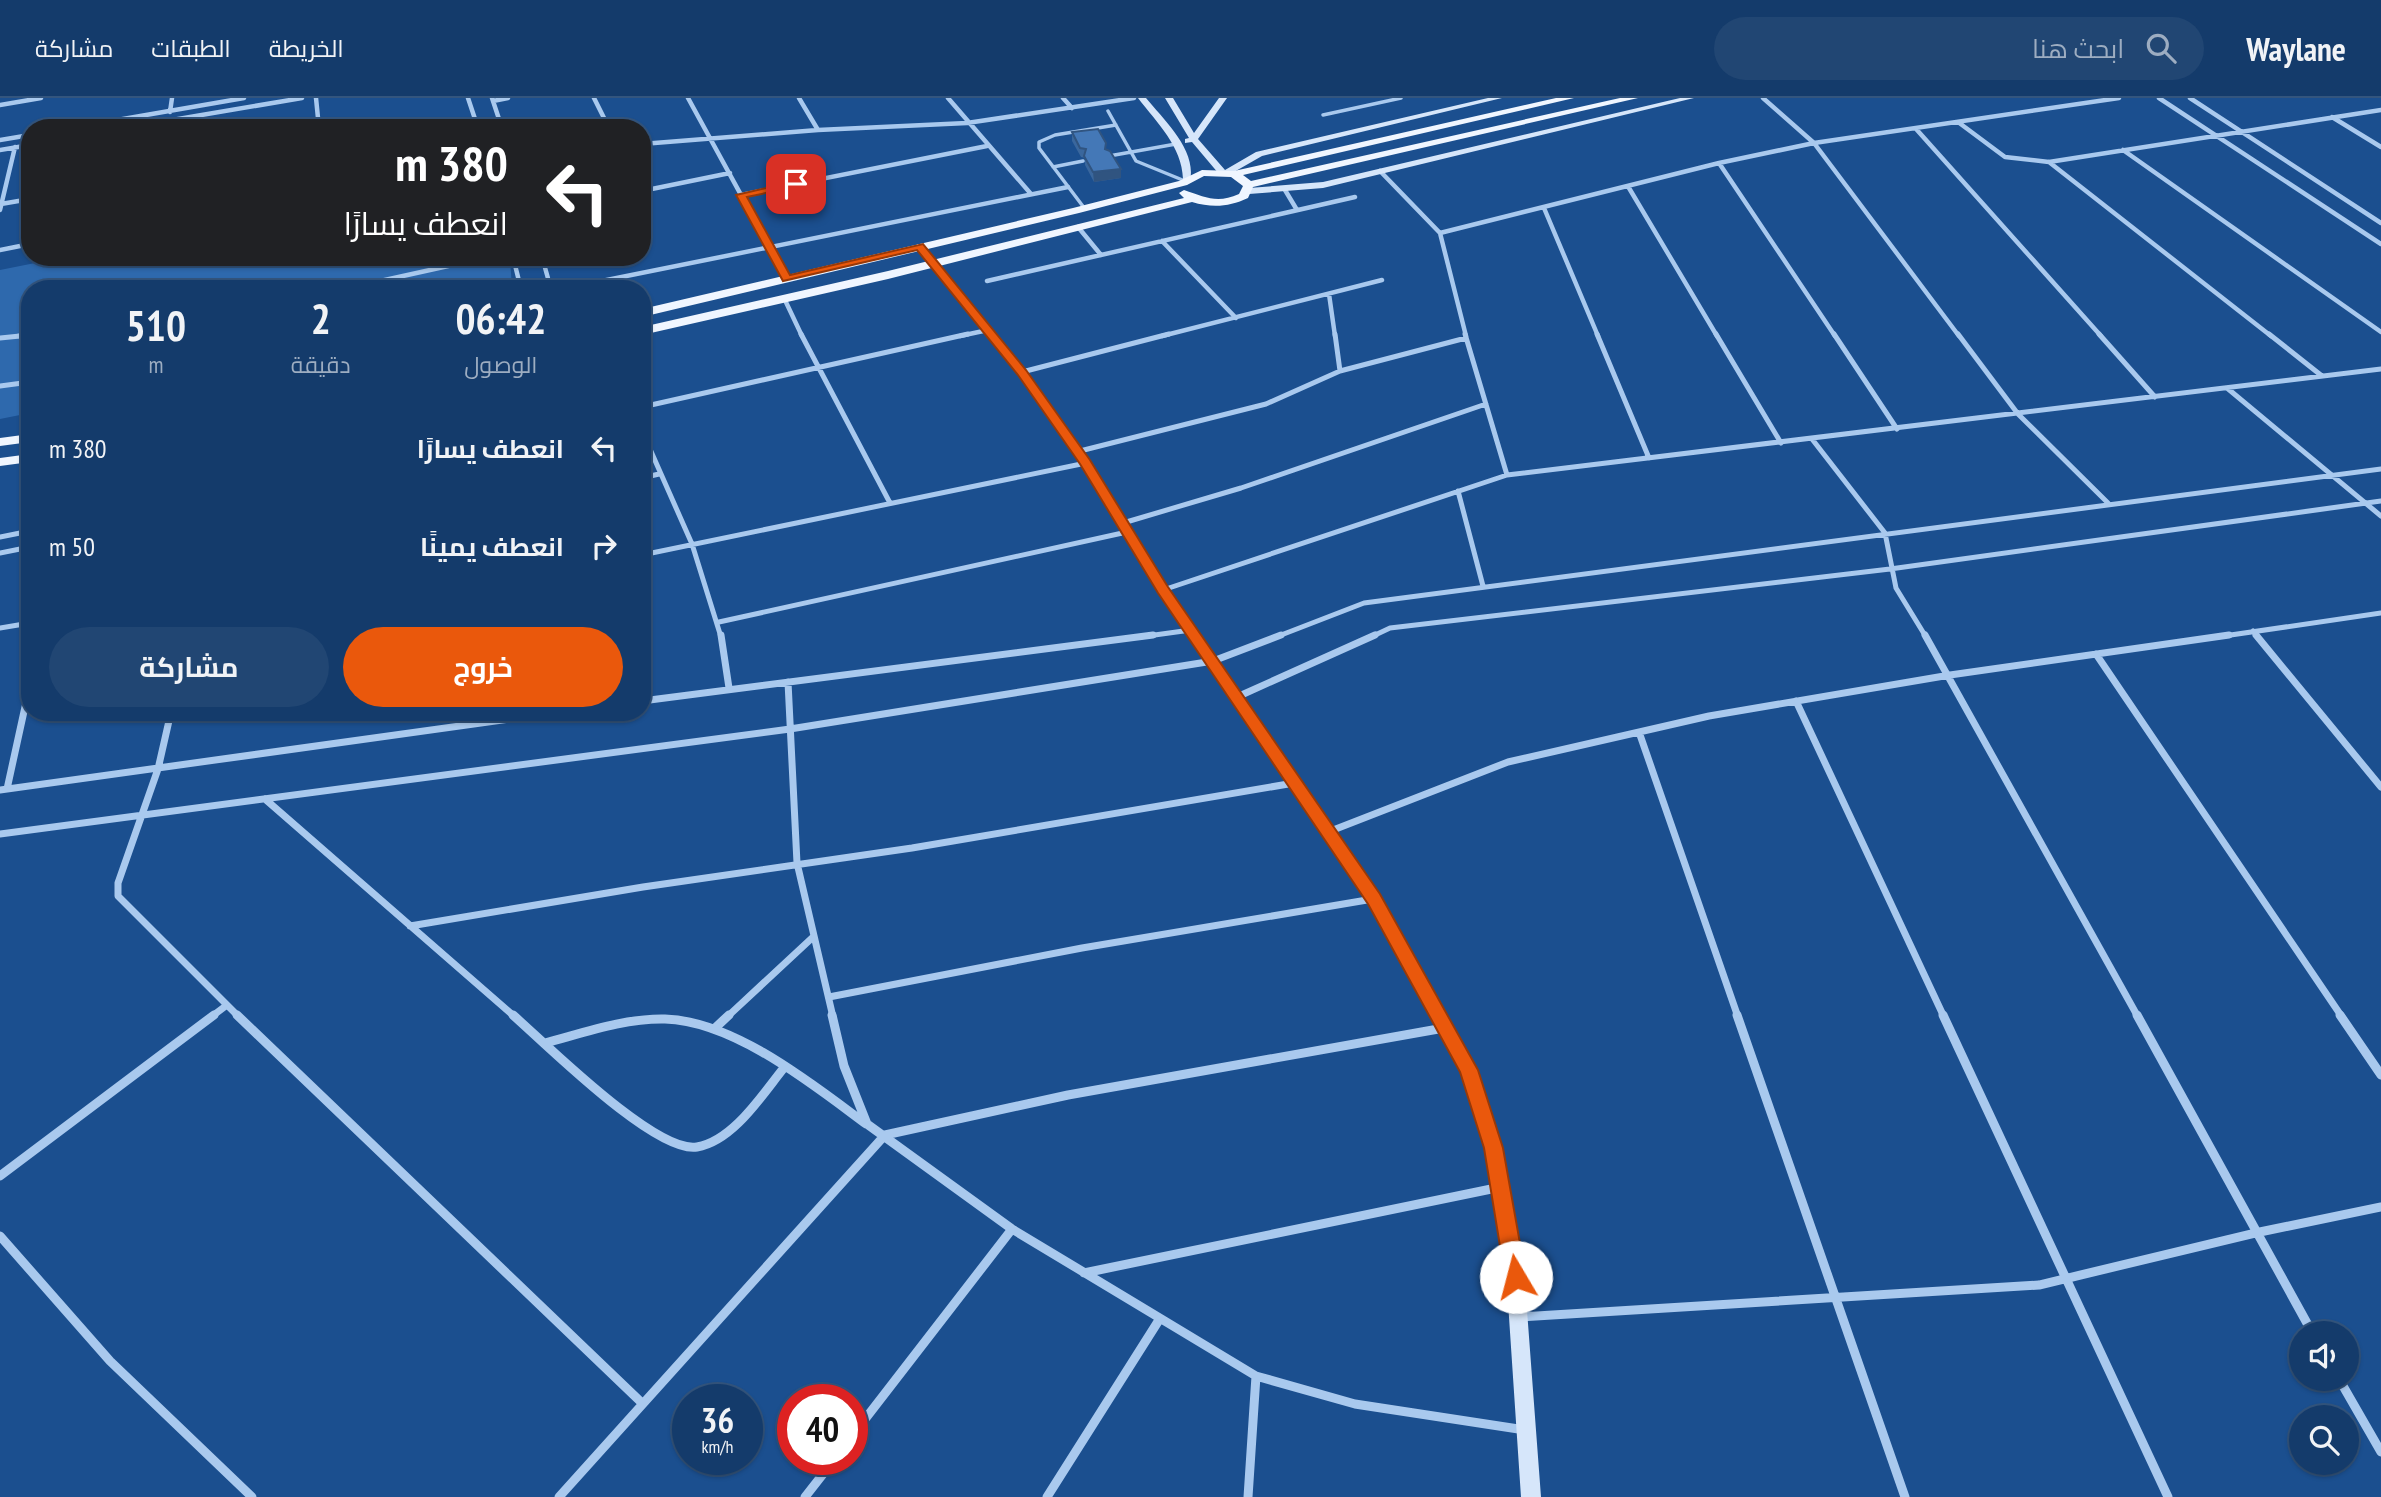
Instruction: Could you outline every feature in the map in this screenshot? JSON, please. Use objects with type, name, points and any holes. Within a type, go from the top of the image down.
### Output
[{"type":"main road","points":[[651,311],[1085,209],[1185,181],[1202,173],[1228,173],[1569,98]]},
{"type":"main road","points":[[651,329],[934,264],[1192,199],[1225,203],[1236,201],[1249,188],[1633,98]]},
{"type":"main road","points":[[1469,105],[1483,117]]},
{"type":"main road","points":[[1228,173],[1249,188]]},
{"type":"main road","points":[[1185,181],[1183,191],[1192,199]]},
{"type":"main road","points":[[0,442],[21,439]]},
{"type":"main road","points":[[0,462],[21,459]]},
{"type":"street","points":[[0,105],[41,98]]},
{"type":"street","points":[[170,119],[172,98]]},
{"type":"street","points":[[120,119],[244,98]]},
{"type":"street","points":[[176,119],[302,98]]},
{"type":"street","points":[[316,98],[318,119]]},
{"type":"street","points":[[468,98],[475,119]]},
{"type":"street","points":[[499,119],[492,99],[508,98]]},
{"type":"street","points":[[594,98],[604,119]]},
{"type":"street","points":[[688,98],[787,279]]},
{"type":"street","points":[[799,98],[818,130]]},
{"type":"street","points":[[948,98],[1031,194]]},
{"type":"street","points":[[1063,98],[1072,108]]},
{"type":"street","points":[[651,143],[818,130],[967,123],[1134,98]]},
{"type":"street","points":[[1142,98],[1176,144],[1188,172],[1185,181]]},
{"type":"street","points":[[1169,98],[1194,139],[1228,173],[1259,153],[1499,98]]},
{"type":"street","points":[[1176,144],[1194,139],[1223,98]]},
{"type":"street","points":[[1249,188],[1285,190],[1380,171],[1690,98]]},
{"type":"street","points":[[1763,98],[1814,143],[2018,414],[2108,503]]},
{"type":"street","points":[[1440,233],[1629,188],[1719,163],[1814,143],[1917,130],[2119,98]]},
{"type":"street","points":[[2159,98],[2381,244]]},
{"type":"street","points":[[2190,98],[2381,223]]},
{"type":"street","points":[[1958,122],[2005,157],[2049,162],[2381,110]]},
{"type":"street","points":[[2333,117],[2381,147]]},
{"type":"street","points":[[1917,130],[2155,397]]},
{"type":"street","points":[[0,140],[21,136]]},
{"type":"street","points":[[0,150],[21,146]]},
{"type":"street","points":[[741,195],[987,146]]},
{"type":"street","points":[[15,147],[1,207],[21,201]]},
{"type":"street","points":[[2123,150],[2381,332]]},
{"type":"street","points":[[2049,162],[2322,376]]},
{"type":"street","points":[[1719,163],[1897,429]]},
{"type":"street","points":[[1380,171],[1440,233],[1466,338],[1507,475]]},
{"type":"street","points":[[651,189],[730,173]]},
{"type":"street","points":[[606,280],[1068,187]]},
{"type":"street","points":[[1629,188],[1781,443]]},
{"type":"street","points":[[1285,190],[1297,210]]},
{"type":"street","points":[[987,281],[1355,197]]},
{"type":"street","points":[[1544,208],[1649,458]]},
{"type":"street","points":[[1078,227],[1101,255]]},
{"type":"street","points":[[1162,241],[1236,318]]},
{"type":"street","points":[[0,250],[21,246]]},
{"type":"street","points":[[920,246],[1022,372],[1081,458],[1163,590],[1374,899],[1468,1070],[1485,1116],[1502,1186],[1520,1317],[1531,1497]]},
{"type":"street","points":[[385,280],[448,266]]},
{"type":"street","points":[[1022,372],[1382,280]]},
{"type":"street","points":[[1329,294],[1340,371]]},
{"type":"street","points":[[784,298],[817,369],[890,503]]},
{"type":"street","points":[[651,405],[988,330]]},
{"type":"street","points":[[0,338],[21,336]]},
{"type":"street","points":[[651,553],[890,503],[1081,458],[1266,404],[1340,371],[1466,338]]},
{"type":"street","points":[[1163,590],[1507,475],[2381,369]]},
{"type":"street","points":[[0,386],[21,384]]},
{"type":"street","points":[[2227,388],[2381,516]]},
{"type":"street","points":[[719,622],[1125,527],[1486,404]]},
{"type":"street","points":[[1812,439],[1885,533],[1890,569],[1896,588],[1950,675],[2306,1321]]},
{"type":"street","points":[[651,454],[692,544],[719,622],[729,688]]},
{"type":"street","points":[[0,834],[790,729],[1213,661],[1364,603],[2381,469]]},
{"type":"street","points":[[651,476],[659,474]]},
{"type":"street","points":[[1458,491],[1483,586]]},
{"type":"street","points":[[1237,697],[1390,628],[1890,569],[2381,501]]},
{"type":"street","points":[[0,537],[21,533]]},
{"type":"street","points":[[0,553],[19,550],[21,539]]},
{"type":"street","points":[[1328,832],[1508,762],[1639,732],[1950,675],[2381,613]]},
{"type":"street","points":[[0,628],[21,624]]},
{"type":"street","points":[[651,700],[1191,631]]},
{"type":"street","points":[[2253,631],[2381,787]]},
{"type":"street","points":[[2095,654],[2381,1075]]},
{"type":"street","points":[[788,681],[797,863],[812,938],[829,997],[844,1066],[866,1124]]},
{"type":"street","points":[[1796,702],[2168,1497]]},
{"type":"street","points":[[21,719],[3,789],[497,721]]},
{"type":"street","points":[[169,721],[158,769],[118,883],[118,896],[642,1403]]},
{"type":"street","points":[[1639,732],[1833,1298],[1905,1497]]},
{"type":"street","points":[[410,926],[797,863],[912,848],[1294,783]]},
{"type":"street","points":[[265,799],[618,1107],[673,1143],[691,1148],[708,1144],[726,1132],[783,1069]]},
{"type":"street","points":[[829,997],[1069,951],[1374,899]]},
{"type":"street","points":[[714,1029],[812,938]]},
{"type":"street","points":[[0,1176],[228,1005]]},
{"type":"street","points":[[545,1042],[619,1024],[667,1019],[714,1029],[824,1093],[1012,1229],[1256,1376],[1296,1391],[1437,1418],[1526,1430]]},
{"type":"street","points":[[559,1497],[885,1135],[1068,1095],[1447,1028]]},
{"type":"street","points":[[1084,1273],[1502,1186]]},
{"type":"street","points":[[1520,1317],[2039,1285],[2255,1233],[2381,1207]]},
{"type":"street","points":[[868,1415],[1012,1229]]},
{"type":"street","points":[[0,1236],[110,1361],[252,1497]]},
{"type":"street","points":[[1047,1497],[1159,1320]]},
{"type":"street","points":[[1248,1497],[1256,1376]]},
{"type":"street","points":[[2346,1391],[2381,1452]]},
{"type":"street","points":[[805,1497],[822,1475]]},
{"type":"lane","points":[[1323,115],[1401,98]]},
{"type":"lane","points":[[1108,111],[1130,152],[1141,165],[1185,181]]},
{"type":"lane","points":[[1085,209],[1039,148],[1041,140],[1116,125]]},
{"type":"lane","points":[[1109,156],[1176,144]]},
{"type":"lane","points":[[1053,167],[1083,162]]},
{"type":"shaded area","points":[[21,266],[511,266],[511,280],[21,280],[21,415],[0,419],[0,270]]},
{"type":"building","points":[[1098,129],[1106,143],[1105,149],[1110,151],[1121,169],[1093,172],[1084,156],[1086,149],[1080,148],[1072,132]]},
{"type":"route","points":[[796,184],[741,195],[787,279],[920,246],[1022,372],[1086,463],[1163,590],[1374,899],[1437,1009],[1468,1070],[1485,1116],[1502,1186],[1516,1277]]}]
